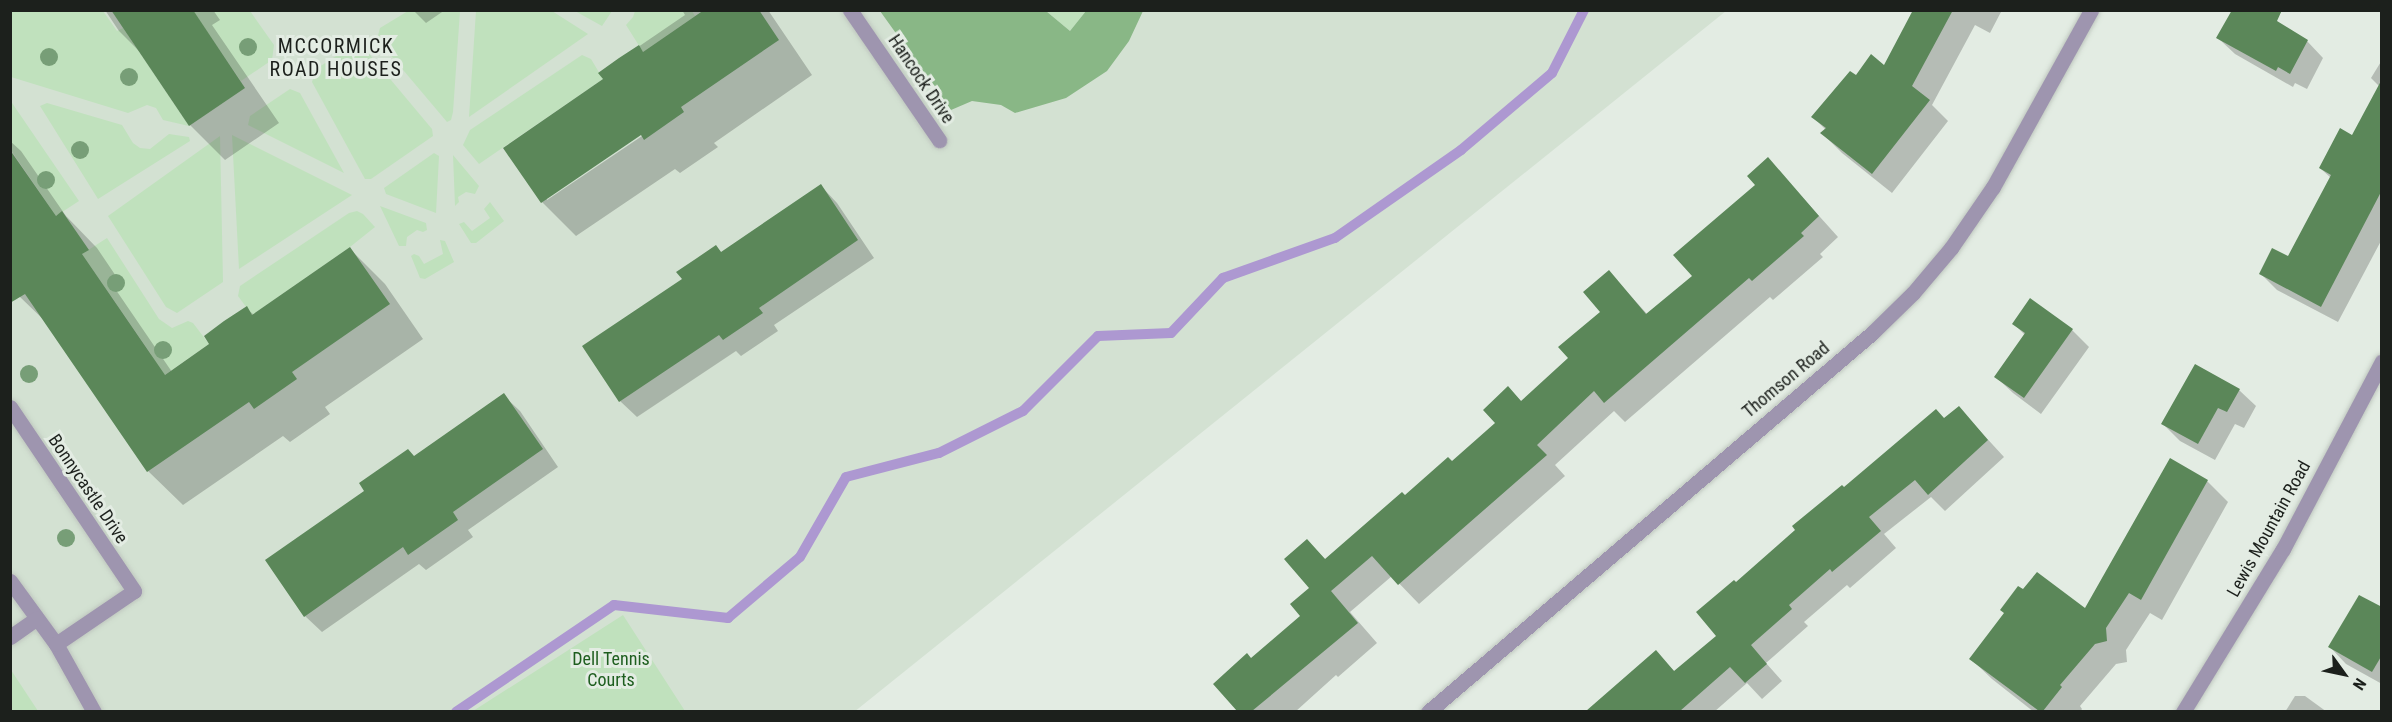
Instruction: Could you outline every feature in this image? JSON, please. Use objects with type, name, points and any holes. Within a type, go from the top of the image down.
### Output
[{"type":"street","name":"Hancock Drive","points":[[850,10],[939,140]]},
{"type":"street","name":"Thomson Road","points":[[1428,711],[1872,333],[1913,292],[1952,248],[1993,187],[2091,10]]},
{"type":"street","name":"Lewis Mountain Road","points":[[2183,711],[2283,549],[2382,361]]},
{"type":"street","name":"Bonnycastle Drive","points":[[10,407],[134,591],[56,644]]},
{"type":"street","points":[[10,581],[56,644],[94,711]]},
{"type":"street","points":[[10,638],[36,619]]},
{"type":"shaded area","points":[[10,11],[1726,11],[854,712],[11,711]]},
{"type":"green space","points":[[10,11],[103,11],[117,31],[123,28],[189,126],[163,120],[156,108],[147,105],[128,113],[11,77]]},
{"type":"green space","points":[[193,11],[250,11],[274,45],[272,60],[241,81]]},
{"type":"green space","points":[[408,11],[460,11],[453,112],[451,120],[447,122],[377,39],[380,28]]},
{"type":"green space","points":[[476,11],[552,11],[588,34],[469,117]]},
{"type":"green space","points":[[575,11],[612,11],[602,26]]},
{"type":"green space","points":[[635,11],[692,11],[695,16],[643,52],[626,25]]},
{"type":"green space","points":[[880,11],[1046,11],[1070,31],[1086,11],[1143,11],[1129,41],[1107,71],[1066,98],[1015,113],[1001,105],[972,101],[951,110]]},
{"type":"green space","points":[[1046,11],[1086,11],[1070,31]]},
{"type":"green space","points":[[353,45],[365,49],[432,129],[433,136],[371,179],[365,179],[312,82],[316,69]]},
{"type":"green space","points":[[582,55],[591,59],[603,79],[479,164],[463,145],[470,130]]},
{"type":"green space","points":[[290,89],[300,93],[344,173],[248,125],[250,116]]},
{"type":"green space","points":[[10,100],[79,201],[56,216],[11,150]]},
{"type":"green space","points":[[47,103],[122,125],[133,143],[140,148],[150,149],[169,134],[189,137],[190,141],[98,199],[40,106]]},
{"type":"green space","points":[[232,135],[352,195],[239,269]]},
{"type":"green space","points":[[220,136],[223,282],[177,313],[166,307],[108,216]]},
{"type":"green space","points":[[434,153],[439,156],[436,213],[386,194],[384,188]]},
{"type":"green space","points":[[453,155],[479,186],[475,194],[466,192],[458,197],[459,202],[455,206]]},
{"type":"green space","points":[[490,202],[504,221],[476,243],[471,243],[459,224],[464,222],[472,231],[490,218],[484,209]]},
{"type":"green space","points":[[380,206],[426,223],[427,230],[423,232],[417,230],[407,237],[406,246],[399,246]]},
{"type":"green space","points":[[357,211],[375,227],[252,315],[238,296],[240,286],[349,213]]},
{"type":"green space","points":[[107,238],[159,319],[172,328],[188,321],[193,323],[209,344],[156,381],[151,354],[82,254]]},
{"type":"green space","points":[[440,240],[445,241],[454,262],[425,279],[420,278],[411,256],[414,254],[419,256],[424,264],[443,254]]},
{"type":"green space","name":"Dell Tennis Courts","points":[[623,615],[685,711],[473,711],[556,658]]},
{"type":"green space","points":[[11,670],[38,711],[11,711]]},
{"type":"building","points":[[111,10],[193,10],[245,88],[189,126]]},
{"type":"building","points":[[704,10],[759,10],[779,40],[681,107],[684,112],[644,140],[641,135],[541,203],[503,148],[603,79],[598,73],[619,58],[639,45],[643,52]]},
{"type":"building","points":[[1913,10],[1953,10],[1912,86],[1930,100],[1872,174],[1820,133],[1826,128],[1811,117],[1850,71],[1856,75],[1871,54],[1884,65]]},
{"type":"building","points":[[2232,10],[2282,10],[2277,21],[2308,40],[2290,74],[2278,67],[2276,71],[2216,38]]},
{"type":"building","points":[[2382,79],[2382,190],[2321,307],[2259,274],[2272,248],[2288,256],[2331,175],[2319,168],[2340,128],[2352,135]]},
{"type":"building","points":[[10,150],[56,216],[62,211],[89,250],[82,254],[165,375],[209,344],[204,336],[224,321],[247,306],[252,315],[350,247],[390,304],[292,372],[297,379],[254,409],[249,402],[147,472],[25,294],[10,303]]},
{"type":"building","points":[[1768,157],[1819,216],[1801,233],[1804,236],[1752,281],[1749,278],[1604,403],[1594,391],[1537,445],[1547,455],[1398,585],[1372,556],[1331,591],[1358,623],[1252,711],[1237,711],[1213,684],[1247,653],[1251,658],[1300,616],[1290,604],[1309,588],[1284,559],[1307,539],[1325,559],[1402,492],[1405,495],[1448,457],[1452,461],[1495,423],[1483,410],[1508,386],[1521,401],[1568,358],[1558,347],[1600,312],[1583,292],[1609,270],[1646,314],[1692,276],[1673,255],[1755,185],[1747,176]]},
{"type":"building","points":[[821,184],[858,240],[759,308],[763,313],[723,340],[719,335],[619,402],[582,346],[682,279],[676,272],[716,245],[721,252]]},
{"type":"building","points":[[2030,298],[2073,329],[2024,398],[1994,377],[2025,333],[2012,324]]},
{"type":"building","points":[[2195,364],[2240,389],[2227,412],[2218,408],[2198,444],[2161,424]]},
{"type":"building","points":[[504,393],[543,449],[453,512],[458,520],[408,555],[403,547],[304,617],[265,560],[364,491],[359,483],[408,449],[414,456]]},
{"type":"building","points":[[1959,406],[1988,440],[1928,495],[1915,480],[1869,517],[1881,531],[1832,572],[1830,569],[1789,605],[1792,609],[1751,645],[1767,664],[1745,683],[1730,667],[1680,711],[1586,711],[1656,650],[1674,671],[1716,636],[1696,612],[1734,580],[1736,582],[1795,530],[1792,526],[1842,485],[1844,487],[1936,409],[1944,418]]},
{"type":"building","points":[[2170,458],[2208,480],[2141,600],[2129,593],[2106,628],[2107,641],[2095,644],[2060,685],[2062,687],[2043,711],[2039,711],[1969,659],[2004,613],[2000,610],[2018,586],[2023,589],[2037,572],[2085,608]]},
{"type":"building","points":[[2359,595],[2382,607],[2382,655],[2372,672],[2328,647]]},
{"type":"waterway","points":[[456,712],[614,605],[728,618],[800,557],[846,477],[939,453],[1023,411],[1098,336],[1171,333],[1223,278],[1335,238],[1461,150],[1552,73],[1584,10]]},
{"type":"district","name":"MCCORMICK ROAD HOUSES","points":[[336,58]]}]
